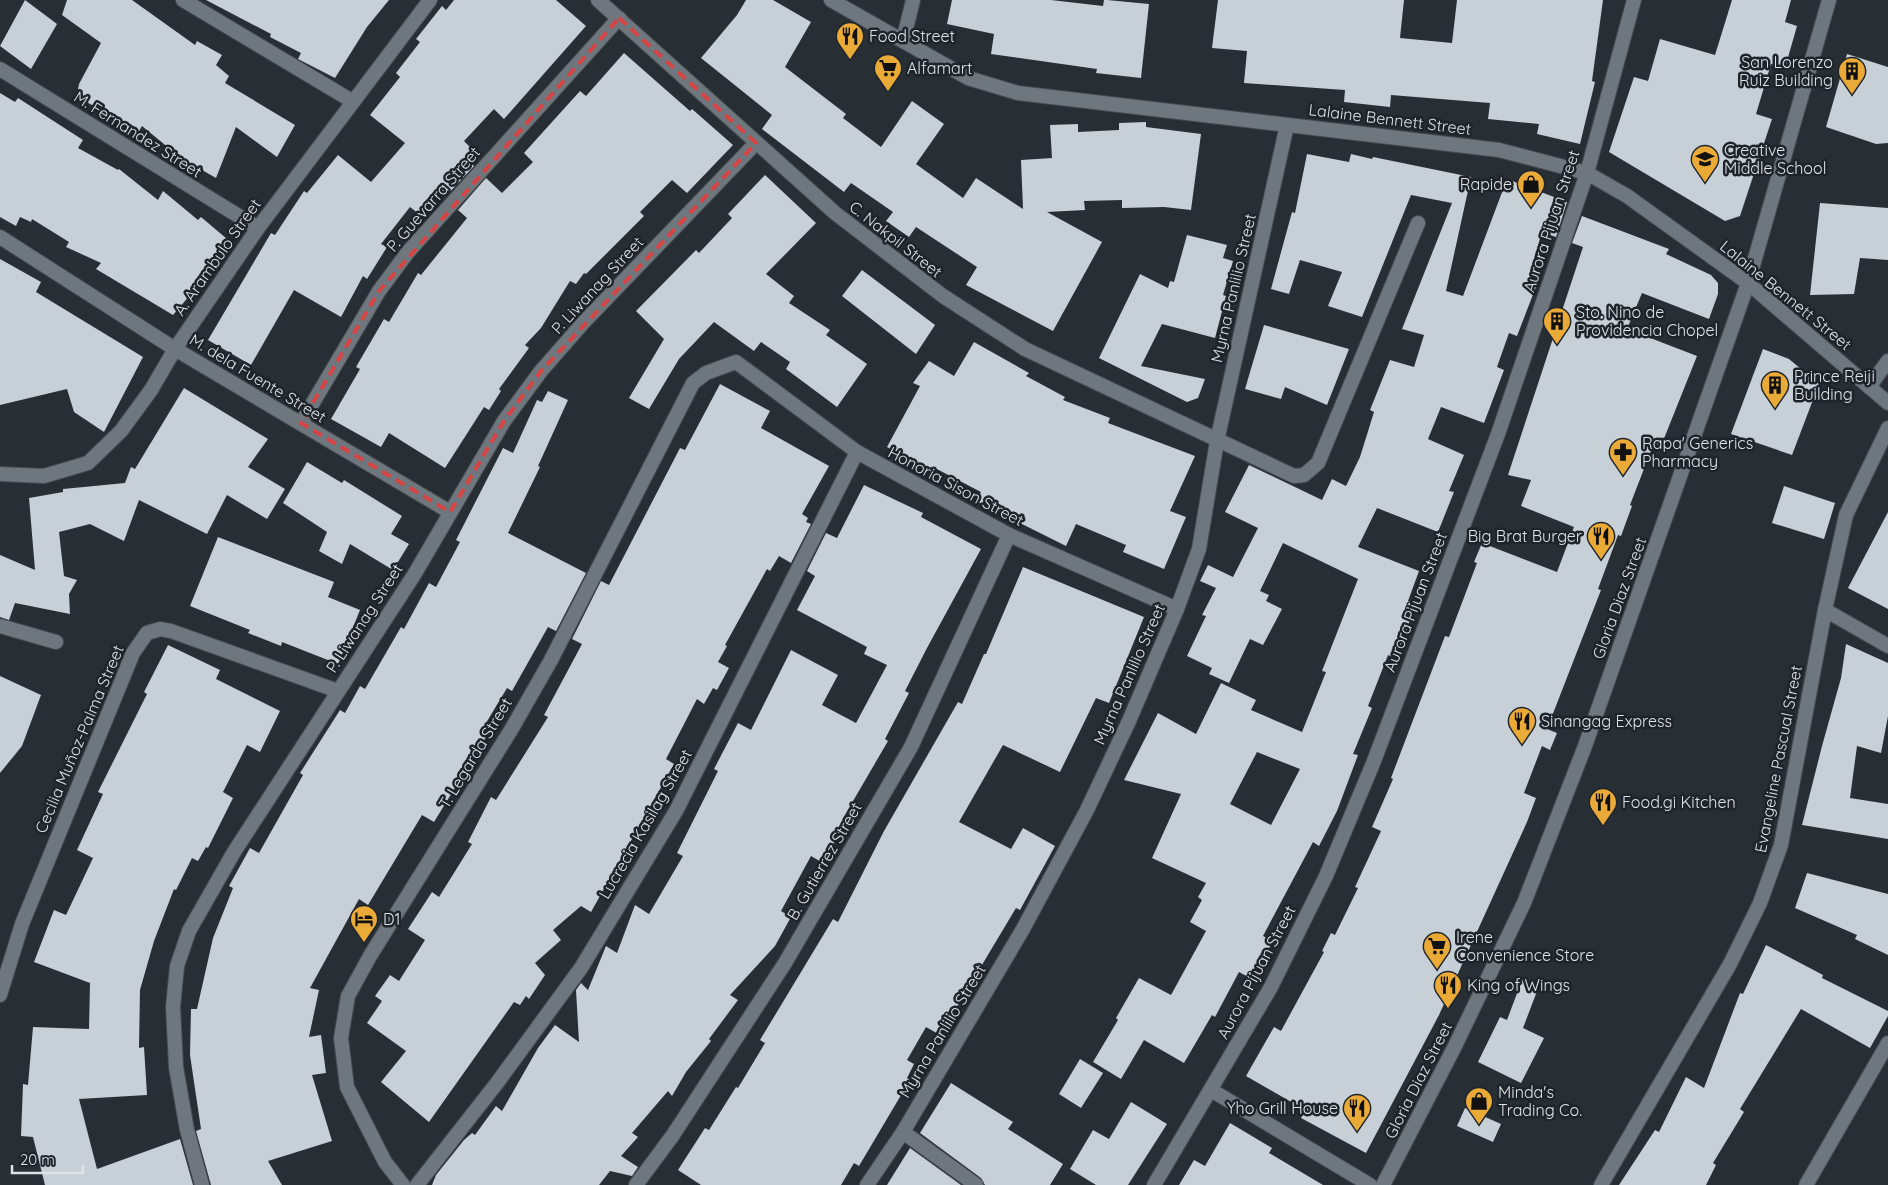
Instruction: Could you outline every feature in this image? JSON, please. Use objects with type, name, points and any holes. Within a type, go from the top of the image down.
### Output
[{"type":"street","points":[[183,0],[352,101]]},
{"type":"street","name":"A. Arambulo Street","points":[[0,474],[44,476],[88,463],[122,431],[151,390],[175,349],[258,228],[428,0]]},
{"type":"street","name":"C. Nakpil Street","points":[[598,0],[835,213],[943,296],[1025,349],[1294,476],[1304,475],[1312,470],[1318,462],[1418,223]]},
{"type":"street","name":"Lalaine Bennett Street","points":[[831,0],[968,78],[1018,93],[1499,150],[1587,173],[1627,196],[1748,283],[1888,403]]},
{"type":"street","points":[[903,41],[914,0]]},
{"type":"street","name":"Aurora Pijuan Street","points":[[1154,1185],[1271,987],[1318,893],[1374,761],[1498,434],[1587,173],[1634,0]]},
{"type":"street","name":"Gloria Diaz Street","points":[[1383,1185],[1454,1048],[1524,903],[1585,746],[1748,283],[1829,0]]},
{"type":"street","name":"P. Guevarra Street","points":[[301,423],[378,290],[408,252],[618,18]]},
{"type":"street","name":"M. Fernandez Street","points":[[0,69],[258,228]]},
{"type":"street","name":"Myrna Panlilio Street","points":[[868,1185],[902,1132],[1023,929],[1087,810],[1129,721],[1177,609],[1199,549],[1217,441],[1288,125]]},
{"type":"street","name":"P. Liwanag Street","points":[[202,1185],[187,1130],[176,1066],[173,1008],[177,966],[189,930],[234,852],[414,574],[504,420],[541,371],[583,324],[756,143]]},
{"type":"street","name":"M. dela Fuente Street","points":[[0,237],[175,349],[450,512]]},
{"type":"street","points":[[1869,387],[1888,361]]},
{"type":"street","name":"Honoria Sison Street","points":[[736,362],[857,452],[1009,535],[1177,609]]},
{"type":"street","name":"T. Legarda Street","points":[[403,1185],[385,1162],[347,1086],[341,1038],[348,996],[370,956],[511,730],[551,660],[693,383],[706,373],[736,362]]},
{"type":"street","name":"Evangeline Pascual Street","points":[[1602,1185],[1730,964],[1760,903],[1781,845],[1825,610],[1846,515],[1888,428]]},
{"type":"street","name":"Lucrecia Kasilag Street","points":[[417,1185],[497,1083],[581,968],[671,819],[857,452]]},
{"type":"street","name":"B. Gutierrez Street","points":[[636,1185],[673,1135],[785,963],[911,747],[1009,535]]},
{"type":"street","points":[[1825,610],[1888,646]]},
{"type":"street","points":[[0,626],[56,642]]},
{"type":"street","name":"Cecilia Muñoz-Palma Street","points":[[0,995],[22,924],[133,653],[147,633],[160,629],[171,631],[338,690]]},
{"type":"street","points":[[1806,1185],[1888,1043]]},
{"type":"street","points":[[1211,1090],[1370,1185]]},
{"type":"street","points":[[902,1132],[976,1185]]},
{"type":"highlighted area","points":[[619,18],[756,143],[541,371],[504,421],[450,512],[301,423],[379,291]]},
{"type":"building","points":[[25,0],[57,24],[31,69],[0,46]]},
{"type":"building","points":[[67,0],[132,0],[195,45],[197,41],[222,55],[216,65],[229,76],[225,83],[295,125],[277,157],[236,127],[216,178],[181,158],[142,126],[138,133],[77,96],[79,84],[101,43],[62,15]]},
{"type":"building","points":[[206,0],[389,0],[367,27],[335,78],[298,59],[301,53],[270,37],[271,34]]},
{"type":"building","points":[[454,0],[556,0],[586,26],[504,119],[494,109],[464,141],[474,151],[467,159],[474,166],[445,197],[439,191],[419,214],[410,207],[381,244],[387,247],[367,279],[363,276],[341,317],[294,290],[251,365],[208,340],[271,233],[275,235],[304,191],[307,193],[338,155],[371,182],[405,143],[370,115],[400,77],[396,73],[420,42],[416,39],[442,6],[446,10]]},
{"type":"building","points":[[746,0],[773,0],[811,22],[785,67],[846,114],[843,118],[881,147],[912,101],[944,124],[916,164],[963,198],[976,178],[1023,209],[1021,160],[1052,158],[1050,125],[1078,124],[1078,132],[1119,130],[1119,123],[1146,122],[1146,127],[1201,134],[1191,210],[1164,207],[1122,208],[1122,200],[1084,201],[1085,210],[1047,212],[1102,242],[1053,331],[966,285],[977,267],[916,227],[909,237],[886,221],[893,212],[851,183],[844,192],[762,129],[772,115],[701,58],[737,15]]},
{"type":"building","points":[[952,0],[1051,0],[1103,6],[1104,0],[1107,0],[1149,4],[1141,78],[1096,73],[1097,69],[991,54],[994,34],[947,24]]},
{"type":"building","points":[[1218,0],[1404,0],[1400,38],[1452,43],[1457,0],[1603,0],[1592,81],[1595,82],[1580,144],[1537,134],[1539,124],[1488,119],[1490,103],[1391,95],[1390,107],[1344,102],[1345,90],[1244,83],[1247,51],[1212,48]]},
{"type":"building","points":[[1732,0],[1791,0],[1785,22],[1797,26],[1785,68],[1771,64],[1756,114],[1772,119],[1740,216],[1725,221],[1609,152],[1634,77],[1648,81],[1660,39],[1715,55]]},
{"type":"building","points":[[624,53],[690,111],[692,109],[733,145],[687,193],[672,180],[640,212],[644,216],[586,274],[584,273],[576,284],[570,281],[541,328],[525,345],[529,348],[499,389],[501,391],[489,410],[484,407],[445,468],[389,433],[381,447],[331,419],[360,369],[356,367],[384,319],[389,322],[418,273],[421,275],[467,218],[458,210],[486,178],[502,193],[533,162],[524,153],[580,91],[586,96]]},
{"type":"building","name":"San Lorenzo Ruiz Building","points":[[1847,54],[1888,67],[1888,143],[1876,144],[1826,127]]},
{"type":"building","points":[[0,93],[15,102],[18,98],[83,140],[78,148],[119,169],[158,200],[163,191],[198,220],[201,217],[227,239],[196,288],[173,315],[96,269],[101,263],[66,247],[69,242],[32,219],[31,222],[20,217],[16,226],[0,217]]},
{"type":"building","points":[[1307,154],[1349,162],[1351,154],[1372,159],[1373,157],[1471,177],[1446,291],[1463,296],[1507,179],[1567,202],[1556,237],[1542,232],[1529,275],[1539,279],[1517,336],[1509,333],[1497,367],[1504,370],[1484,423],[1441,407],[1428,439],[1464,455],[1449,491],[1454,492],[1438,532],[1377,508],[1358,547],[1419,571],[1408,601],[1416,604],[1396,658],[1388,655],[1368,706],[1372,708],[1353,754],[1358,755],[1337,811],[1319,846],[1313,842],[1263,936],[1273,941],[1252,979],[1239,972],[1215,1017],[1212,1015],[1184,1063],[1144,1040],[1121,1079],[1093,1062],[1118,1020],[1116,1018],[1139,978],[1171,995],[1206,931],[1190,922],[1202,900],[1198,897],[1206,883],[1152,858],[1181,794],[1124,780],[1158,713],[1196,734],[1221,683],[1256,700],[1251,710],[1302,732],[1326,672],[1322,671],[1358,579],[1283,543],[1260,591],[1269,595],[1266,601],[1282,609],[1263,645],[1250,639],[1229,683],[1209,674],[1212,668],[1187,656],[1206,616],[1202,615],[1216,588],[1200,581],[1208,565],[1233,577],[1258,528],[1225,512],[1249,465],[1322,500],[1332,479],[1346,486],[1360,457],[1374,412],[1370,410],[1390,360],[1414,367],[1424,335],[1402,329],[1452,203],[1411,195],[1362,317],[1328,306],[1342,272],[1300,260],[1289,294],[1271,289],[1292,212],[1295,213]],"holes":[[[1257,752],[1300,769],[1271,825],[1230,804]]]},
{"type":"building","points":[[765,175],[816,223],[766,274],[794,296],[789,303],[830,330],[826,335],[867,364],[837,407],[786,369],[790,362],[761,342],[754,351],[714,322],[679,359],[649,409],[629,398],[664,339],[636,311],[696,250],[699,253],[732,218],[728,214]]},
{"type":"building","points":[[1820,203],[1888,208],[1888,260],[1860,258],[1854,294],[1810,295]]},
{"type":"building","points":[[1582,216],[1669,249],[1666,254],[1711,275],[1718,283],[1718,294],[1709,319],[1642,293],[1627,329],[1697,356],[1661,446],[1654,443],[1630,505],[1632,506],[1621,536],[1618,535],[1598,589],[1601,590],[1547,729],[1557,733],[1550,750],[1542,746],[1524,793],[1536,798],[1527,822],[1439,1015],[1366,1153],[1301,1118],[1305,1110],[1246,1076],[1274,1027],[1281,1031],[1324,952],[1322,951],[1331,933],[1335,935],[1358,888],[1355,887],[1381,831],[1372,827],[1393,779],[1391,778],[1445,636],[1449,637],[1477,563],[1474,562],[1482,543],[1557,572],[1574,527],[1521,506],[1531,480],[1508,475],[1583,247],[1572,243]]},
{"type":"building","points":[[1187,235],[1227,245],[1223,258],[1233,261],[1223,295],[1226,296],[1215,338],[1162,324],[1141,366],[1205,379],[1198,398],[1187,402],[1099,358],[1140,274],[1168,288],[1170,281],[1174,282]]},
{"type":"building","points":[[0,259],[41,282],[36,292],[143,357],[104,432],[74,412],[67,389],[0,405]]},
{"type":"building","points":[[862,270],[935,325],[916,354],[842,296]]},
{"type":"building","points":[[1264,325],[1349,349],[1327,405],[1285,387],[1281,399],[1245,389]]},
{"type":"building","points":[[974,342],[1029,373],[1026,376],[1065,397],[1063,400],[1110,418],[1108,423],[1195,456],[1170,511],[1186,517],[1164,569],[1123,552],[1126,545],[1076,524],[1066,546],[976,501],[981,492],[933,467],[930,471],[887,447],[920,386],[913,383],[929,361],[954,376]]},
{"type":"building","name":"Prince Reiji Building","points":[[1763,349],[1789,359],[1819,384],[1792,455],[1731,434]]},
{"type":"building","points":[[720,384],[770,411],[761,428],[829,466],[802,514],[808,518],[806,522],[811,524],[791,563],[779,556],[770,571],[767,569],[725,645],[727,646],[718,662],[729,668],[717,690],[713,688],[704,704],[697,699],[666,759],[674,764],[591,912],[581,906],[553,930],[561,940],[535,963],[545,975],[529,999],[526,996],[520,1005],[514,1002],[429,1122],[381,1082],[406,1051],[367,1023],[382,1001],[375,996],[390,975],[399,981],[425,940],[408,929],[432,892],[439,897],[472,844],[468,842],[491,797],[496,800],[548,717],[544,715],[582,644],[572,639],[601,581],[609,585],[680,448],[685,450]]},
{"type":"building","points":[[184,388],[268,439],[248,467],[285,489],[267,519],[227,495],[207,534],[139,500],[124,541],[90,524],[59,532],[64,576],[77,580],[69,594],[70,614],[15,603],[9,620],[0,617],[0,555],[35,570],[29,498],[63,492],[63,489],[125,483],[131,467],[135,469]]},
{"type":"building","points":[[548,391],[568,400],[538,466],[540,467],[508,533],[586,573],[556,631],[548,627],[512,691],[507,688],[480,733],[486,737],[434,822],[422,815],[368,905],[359,899],[310,988],[319,990],[309,1037],[321,1035],[326,1073],[312,1075],[332,1141],[268,1161],[282,1185],[211,1185],[196,1131],[201,1129],[190,1055],[191,1009],[197,1009],[213,938],[233,888],[229,886],[250,848],[259,853],[303,775],[300,773],[340,710],[345,713],[360,686],[365,689],[401,627],[404,629],[429,583],[436,587],[460,542],[456,540],[503,448],[513,453],[537,400],[542,402]]},
{"type":"building","points":[[307,462],[342,483],[344,480],[402,516],[391,534],[409,544],[393,570],[350,544],[342,564],[319,551],[327,532],[283,503]]},
{"type":"building","points":[[864,485],[923,513],[921,517],[981,549],[905,691],[909,693],[885,739],[888,741],[842,820],[845,822],[823,863],[811,856],[781,911],[791,917],[775,946],[730,995],[738,1000],[709,1039],[711,1041],[686,1072],[672,1096],[668,1091],[632,1133],[638,1137],[621,1156],[638,1167],[632,1176],[610,1171],[599,1185],[432,1185],[436,1175],[464,1140],[472,1133],[475,1135],[496,1106],[502,1111],[538,1048],[555,1025],[579,1042],[576,990],[581,983],[588,990],[606,946],[617,953],[635,905],[649,914],[683,856],[677,853],[718,771],[714,769],[738,723],[751,730],[791,650],[838,675],[822,705],[856,723],[887,665],[864,654],[867,647],[797,610],[815,576],[807,571],[826,533],[837,538]]},
{"type":"building","points":[[1784,486],[1835,503],[1824,539],[1772,523]]},
{"type":"building","points":[[1888,512],[1888,609],[1848,588]]},
{"type":"building","points":[[218,537],[334,582],[328,597],[360,610],[338,664],[282,642],[281,646],[248,633],[250,630],[190,606]]},
{"type":"building","points":[[1023,567],[1144,617],[1109,703],[1096,698],[1060,772],[1003,745],[959,822],[1011,849],[1023,828],[1055,846],[1020,910],[1016,908],[940,1035],[926,1027],[907,1060],[914,1064],[907,1078],[910,1080],[859,1166],[854,1163],[841,1185],[701,1185],[678,1170],[705,1128],[709,1130],[736,1087],[738,1088],[765,1043],[760,1040],[833,919],[838,922],[884,831],[958,702],[962,704],[984,654],[986,654]]},
{"type":"building","points":[[1846,644],[1888,663],[1888,716],[1881,753],[1857,746],[1850,798],[1888,804],[1888,839],[1802,825],[1841,678]]},
{"type":"building","points":[[168,645],[220,670],[216,679],[280,711],[260,752],[247,745],[223,792],[233,798],[208,848],[206,847],[198,861],[192,858],[176,890],[174,889],[154,941],[140,990],[139,1048],[144,1047],[147,1095],[79,1099],[97,1169],[180,1139],[193,1185],[45,1185],[33,1137],[21,1136],[23,1084],[28,1085],[33,1027],[89,1029],[90,983],[34,962],[54,910],[66,915],[93,858],[77,850],[103,794],[98,792],[147,694],[144,692]]},
{"type":"building","points":[[0,676],[41,695],[22,746],[0,773]]},
{"type":"building","points":[[1807,873],[1888,894],[1888,955],[1855,939],[1857,935],[1795,908]]},
{"type":"building","points":[[1766,945],[1823,975],[1822,978],[1888,1011],[1888,1016],[1870,1048],[1801,1009],[1740,1109],[1744,1112],[1713,1163],[1716,1165],[1706,1185],[1619,1185],[1655,1130],[1659,1132],[1686,1077],[1704,1088],[1740,993],[1743,994]]},
{"type":"building","points":[[1522,980],[1539,986],[1523,1028],[1544,1038],[1521,1083],[1478,1062],[1500,1017],[1507,1020]]},
{"type":"building","points":[[1080,1059],[1103,1073],[1081,1108],[1059,1094]]},
{"type":"building","points":[[951,1083],[1013,1122],[1008,1129],[1063,1164],[1050,1185],[985,1185],[981,1178],[920,1133]]},
{"type":"building","points":[[1131,1102],[1167,1124],[1128,1185],[1096,1185],[1070,1169],[1093,1130],[1109,1139]]},
{"type":"building","name":"Minda's Trading Co.","points":[[1465,1108],[1501,1124],[1493,1142],[1457,1126]]},
{"type":"building","points":[[1230,1123],[1272,1148],[1269,1153],[1323,1185],[1179,1185],[1194,1160],[1205,1166]]},
{"type":"building","points":[[910,1148],[961,1185],[887,1185]]},
{"type":"place","name":"Food Street","points":[[850,60]]},
{"type":"place","name":"Alfamart","points":[[888,92]]},
{"type":"place","name":"San Lorenzo Ruiz Building","points":[[1852,95]]},
{"type":"place","name":"Creative Middle School","points":[[1705,183]]},
{"type":"place","name":"Rapide","points":[[1531,208]]},
{"type":"place","name":"Sto. Nino de Providencia Chopel","points":[[1557,345]]},
{"type":"place","name":"Prince Reiji Building","points":[[1775,409]]},
{"type":"place","name":"Rapa' Generics Pharmacy","points":[[1623,476]]},
{"type":"place","name":"Big Brat Burger","points":[[1601,560]]},
{"type":"place","name":"Sinangag Express","points":[[1522,745]]},
{"type":"place","name":"Food.gi Kitchen","points":[[1603,826]]},
{"type":"place","name":"D1","points":[[364,943]]},
{"type":"place","name":"Irene Convenience Store","points":[[1437,970]]},
{"type":"place","name":"King of Wings","points":[[1448,1009]]},
{"type":"place","name":"Minda's Trading Co.","points":[[1479,1125]]},
{"type":"place","name":"Yho Grill House","points":[[1357,1132]]}]
